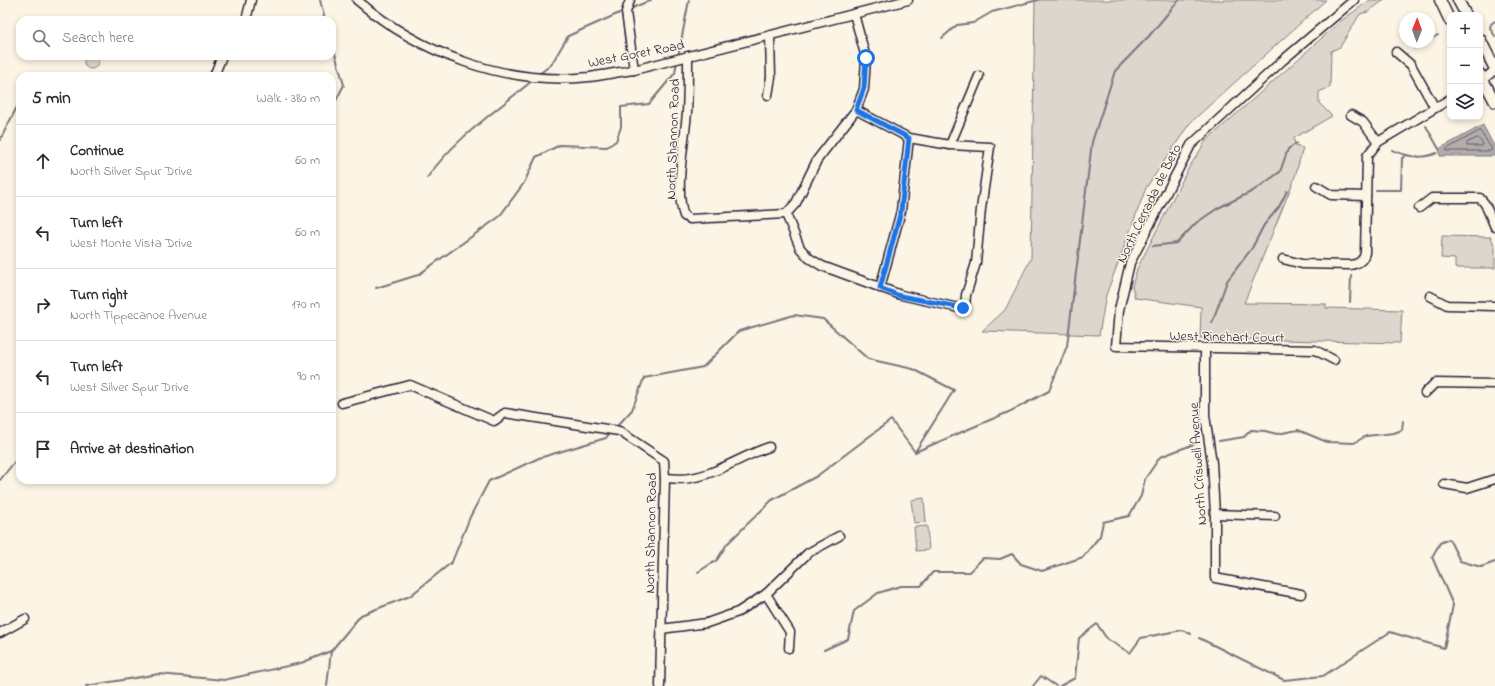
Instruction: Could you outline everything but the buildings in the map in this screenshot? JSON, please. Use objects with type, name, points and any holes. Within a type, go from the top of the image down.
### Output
[{"type":"main road","points":[[1440,0],[1447,15]]},
{"type":"main road","points":[[1458,0],[1464,12]]},
{"type":"main road","points":[[1483,45],[1495,70]]},
{"type":"main road","points":[[1483,82],[1495,102]]},
{"type":"street","points":[[247,16],[251,0]]},
{"type":"street","name":"West Goret Road","points":[[357,0],[380,19],[425,46],[460,60],[496,70],[526,76],[555,78],[588,77],[634,70],[908,0]]},
{"type":"street","points":[[630,0],[626,12],[634,70]]},
{"type":"street","name":"North Cerrada de Beto","points":[[1116,346],[1119,310],[1130,264],[1191,145],[1282,61],[1354,0]]},
{"type":"street","points":[[854,14],[866,58],[864,88],[856,110],[817,160],[796,203],[786,214],[800,248],[809,258],[822,266],[900,296],[963,308],[966,304],[966,295],[976,263],[981,209],[990,147],[950,145],[909,138],[856,110]]},
{"type":"street","points":[[768,95],[771,77],[770,36]]},
{"type":"street","points":[[1396,52],[1411,65],[1435,108]]},
{"type":"street","name":"North Shannon Road","points":[[688,56],[687,111],[681,179],[682,210],[684,216],[690,219],[786,214]]},
{"type":"street","points":[[216,72],[220,60]]},
{"type":"street","points":[[1483,78],[1495,70]]},
{"type":"street","points":[[950,145],[979,76]]},
{"type":"street","points":[[1483,79],[1495,77]]},
{"type":"street","points":[[1283,259],[1302,264],[1350,265],[1361,260],[1365,254],[1367,156],[1378,142],[1447,101]]},
{"type":"street","points":[[1350,115],[1363,122],[1378,142]]},
{"type":"street","points":[[880,288],[901,211],[909,138]]},
{"type":"street","points":[[1316,186],[1331,195],[1366,196]]},
{"type":"street","points":[[1418,208],[1432,198],[1480,198],[1485,204],[1495,227]]},
{"type":"street","points":[[1430,296],[1447,305],[1495,306]]},
{"type":"street","name":"West Rinehart Court","points":[[1116,346],[1315,350],[1334,360]]},
{"type":"street","name":"North Criswell Avenue","points":[[1205,348],[1205,415],[1212,463],[1215,514],[1215,578],[1302,594]]},
{"type":"street","points":[[1425,393],[1435,383],[1495,384]]},
{"type":"street","name":"North Shannon Road","points":[[342,403],[410,386],[494,421],[505,412],[619,431],[664,461],[665,478],[660,686]]},
{"type":"street","points":[[665,478],[690,478],[710,472],[751,453],[769,447]]},
{"type":"street","points":[[1444,484],[1467,488],[1495,479]]},
{"type":"street","points":[[1215,514],[1275,516]]},
{"type":"street","points":[[661,629],[707,623],[738,612],[766,594],[808,553],[839,536]]},
{"type":"street","points":[[766,594],[790,632],[789,648]]},
{"type":"street","points":[[0,633],[25,619]]},
{"type":"shaded area","points":[[1035,0],[1326,0],[1190,123],[1146,188],[1106,295],[1099,335],[982,331],[1005,310],[1031,258]]},
{"type":"shaded area","points":[[1370,0],[1384,0],[1368,12],[1360,14],[1340,47],[1331,51],[1330,87],[1319,92],[1319,103],[1332,116],[1294,138],[1295,146],[1303,148],[1294,180],[1244,303],[1326,304],[1326,308],[1402,310],[1400,343],[1200,338],[1201,307],[1135,298],[1132,286],[1137,269],[1188,169],[1206,141],[1341,21]]},
{"type":"shaded area","points":[[84,60],[98,60],[98,65],[94,69],[88,69],[84,65]]},
{"type":"shaded area","points":[[1442,236],[1491,237],[1495,248],[1495,268],[1455,268],[1455,259],[1441,258]]},
{"type":"shaded area","points":[[924,498],[926,522],[914,523],[911,500]]},
{"type":"shaded area","points":[[927,526],[929,550],[916,551],[914,527]]},
{"type":"water","points":[[1483,125],[1495,148],[1495,156],[1440,156],[1439,149]]},
{"type":"waterway","points":[[320,0],[324,16]]},
{"type":"waterway","points":[[630,9],[651,0]]},
{"type":"waterway","points":[[678,57],[689,0]]},
{"type":"waterway","points":[[942,38],[957,25],[973,23],[992,12],[1038,0]]},
{"type":"waterway","points":[[617,426],[632,410],[644,378],[703,367],[739,331],[794,315],[823,319],[868,359],[913,369],[954,390],[915,452],[1011,411],[1049,391],[1067,346],[1092,142],[1115,71],[1149,36],[1179,0]]},
{"type":"waterway","points":[[539,74],[551,65],[568,36],[624,11]]},
{"type":"waterway","points":[[1495,21],[1491,24],[1490,28],[1495,36]]},
{"type":"waterway","points":[[336,57],[344,85],[336,100]]},
{"type":"waterway","points":[[376,288],[418,275],[499,217],[524,183],[536,157],[560,145],[607,147],[616,141],[621,127],[621,107],[649,104],[675,73],[677,61]]},
{"type":"waterway","points":[[427,178],[450,150],[533,80]]},
{"type":"waterway","points":[[0,140],[16,109]]},
{"type":"waterway","points":[[1426,126],[1439,149]]},
{"type":"waterway","points":[[1153,246],[1177,243],[1196,223],[1218,208],[1253,191],[1280,172],[1288,149],[1297,143]]},
{"type":"waterway","points":[[1392,150],[1419,157],[1437,153]]},
{"type":"waterway","points":[[1376,190],[1401,190],[1402,158],[1405,156]]},
{"type":"waterway","points":[[1212,323],[1227,281],[1252,248],[1264,225],[1279,207],[1287,191]]},
{"type":"waterway","points":[[1350,302],[1351,276]]},
{"type":"waterway","points":[[698,572],[717,560],[727,544],[772,500],[817,476],[891,420],[915,452]]},
{"type":"waterway","points":[[1219,441],[1244,437],[1251,430],[1277,434],[1298,430],[1327,442],[1354,443],[1366,436],[1394,433],[1402,430],[1403,421]]},
{"type":"waterway","points":[[327,686],[331,651],[361,615],[410,596],[452,562],[470,517],[489,481],[539,458],[606,438],[609,434]]},
{"type":"waterway","points":[[824,650],[848,639],[854,611],[878,593],[901,586],[921,586],[933,572],[969,572],[983,558],[1000,559],[1012,554],[1021,564],[1042,571],[1083,557],[1100,536],[1103,522],[1129,516],[1141,496],[1145,479],[1160,457],[1197,443]]},
{"type":"waterway","points":[[0,480],[16,460]]},
{"type":"waterway","points":[[1199,638],[1284,680],[1323,676],[1390,632],[1444,648],[1453,605],[1432,557],[1440,543],[1449,539],[1460,561],[1481,567],[1495,562]]},
{"type":"waterway","points":[[1060,686],[1075,678],[1079,638],[1097,624],[1107,639],[1130,653],[1141,638],[1182,630],[1191,634]]},
{"type":"waterway","points":[[86,686],[159,674],[224,680],[301,663],[331,651]]},
{"type":"waterway","points":[[1033,686],[1041,676],[1056,686]]},
{"type":"route","points":[[866,58],[864,88],[856,110],[909,138],[901,211],[880,288],[900,296],[963,308]]}]
